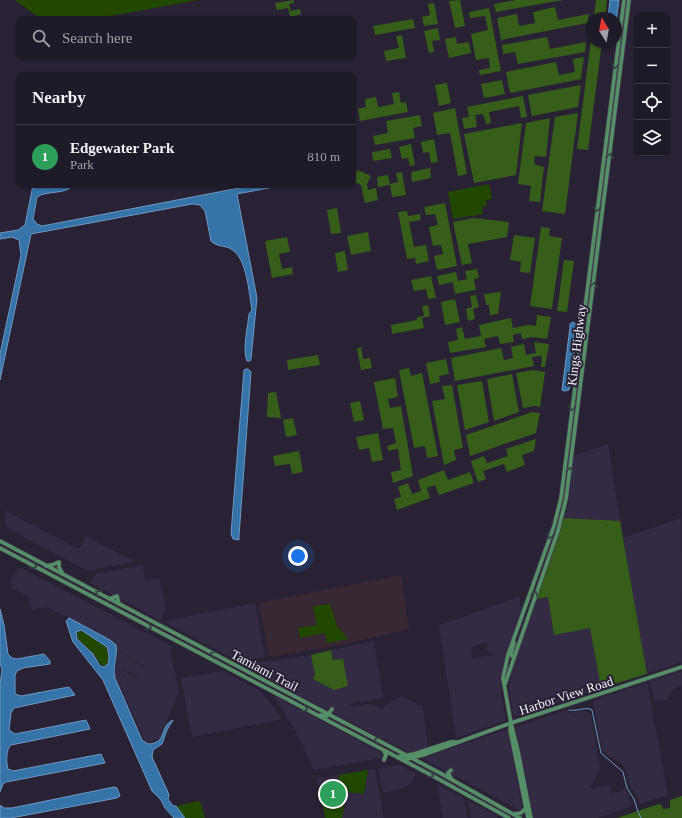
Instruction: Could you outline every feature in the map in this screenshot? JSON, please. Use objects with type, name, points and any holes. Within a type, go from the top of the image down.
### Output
[{"type":"main road","name":"Kings Highway","points":[[531,818],[510,730],[511,723],[503,678],[514,636],[554,526],[561,498],[624,0]]},
{"type":"main road","name":"Kings Highway","points":[[505,684],[558,531],[566,499],[629,0]]},
{"type":"main road","name":"Tamiami Trail","points":[[0,541],[452,779],[520,818]]},
{"type":"main road","name":"Tamiami Trail","points":[[0,548],[467,794],[509,818]]},
{"type":"main road","points":[[46,566],[59,562],[60,569],[64,575]]},
{"type":"main road","points":[[109,599],[117,596],[119,604]]},
{"type":"main road","points":[[522,614],[528,616]]},
{"type":"main road","points":[[163,634],[174,633]]},
{"type":"main road","points":[[514,636],[515,640],[511,654],[514,657]]},
{"type":"main road","points":[[173,639],[186,640]]},
{"type":"main road","points":[[508,656],[510,661],[509,670]]},
{"type":"main road","name":"Harbor View Road","points":[[402,760],[412,759],[511,723],[682,667]]},
{"type":"main road","points":[[317,715],[325,716],[332,709],[322,711]]},
{"type":"main road","points":[[328,721],[333,719],[339,720]]},
{"type":"main road","name":"Harbor View Road","points":[[396,757],[407,756],[451,742],[457,742]]},
{"type":"main road","points":[[384,751],[386,755],[384,760]]},
{"type":"main road","points":[[422,755],[421,759],[424,765]]},
{"type":"main road","points":[[451,770],[448,773],[452,779]]},
{"type":"main road","name":"Kings Highway","points":[[524,788],[528,818]]},
{"type":"main road","points":[[467,794],[480,795]]},
{"type":"main road","points":[[514,814],[521,813],[526,808]]},
{"type":"shaded area","points":[[608,444],[620,521],[564,518],[568,505],[574,456]]},
{"type":"shaded area","points":[[4,510],[79,549],[86,536],[135,562],[90,570],[83,569],[6,527]]},
{"type":"shaded area","points":[[681,518],[682,662],[647,674],[623,538]]},
{"type":"shaded area","points":[[143,565],[145,580],[159,578],[166,609],[160,620],[90,583],[96,574]]},
{"type":"shaded area","points":[[19,567],[172,646],[170,651],[179,691],[160,738],[149,743],[145,741],[117,679],[122,670],[135,677],[142,667],[145,666],[117,650],[116,645],[110,640],[47,607],[32,610],[29,597],[12,588],[10,581]]},
{"type":"shaded area","points":[[401,575],[409,629],[350,643],[276,656],[269,655],[259,603]]},
{"type":"shaded area","points":[[548,596],[590,628],[601,688],[516,716],[513,714],[509,688],[512,667],[536,599]]},
{"type":"shaded area","points":[[519,597],[521,609],[502,667],[501,694],[506,719],[505,721],[456,738],[439,625]],"holes":[[[488,642],[486,650],[496,655],[472,658],[471,647]]]},
{"type":"shaded area","points":[[255,603],[265,657],[252,659],[247,666],[168,624],[169,620]]},
{"type":"shaded area","points":[[374,641],[383,698],[350,704],[350,707],[369,704],[382,708],[401,696],[423,707],[428,747],[410,753],[251,670],[253,665],[257,663],[311,655],[315,675],[343,659],[333,661],[331,650]]},
{"type":"shaded area","points":[[118,651],[143,666],[135,676],[122,669],[116,680],[115,672]]},
{"type":"shaded area","points":[[223,671],[261,691],[282,719],[192,737],[181,678]]},
{"type":"shaded area","points":[[682,671],[682,685],[673,689],[667,700],[654,701],[650,681]]},
{"type":"shaded area","points":[[647,682],[668,795],[640,804],[630,786],[623,765],[602,751],[593,701]]},
{"type":"shaded area","points":[[273,695],[382,753],[382,758],[314,770],[296,732]]},
{"type":"shaded area","points":[[568,709],[569,713],[584,710],[591,714],[600,769],[590,788],[610,785],[611,793],[626,790],[628,792],[631,806],[598,818],[534,818],[516,727]]},
{"type":"shaded area","points":[[504,730],[508,732],[522,807],[521,810],[423,759],[423,758]]},
{"type":"shaded area","points":[[399,765],[416,773],[411,783],[398,790],[383,793],[378,768]]},
{"type":"shaded area","points":[[375,769],[384,818],[342,818],[346,792],[364,794],[368,770]]},
{"type":"shaded area","points":[[339,775],[336,788],[320,791],[316,778]]},
{"type":"shaded area","points":[[437,784],[464,798],[468,818],[443,818]]},
{"type":"shaded area","points":[[467,800],[497,816],[498,818],[471,818]]},
{"type":"green space","points":[[15,0],[198,0],[110,16],[37,16]]},
{"type":"green space","points":[[294,0],[294,3],[289,4],[291,11],[300,9],[301,14],[290,16],[288,8],[277,10],[275,3]]},
{"type":"green space","points":[[460,0],[465,26],[455,28],[449,1]]},
{"type":"green space","points":[[516,0],[563,0],[496,12],[494,4]]},
{"type":"green space","points":[[596,0],[607,0],[606,12],[595,12]]},
{"type":"green space","points":[[434,3],[438,24],[424,26],[422,17],[430,15],[428,4]]},
{"type":"green space","points":[[555,7],[558,20],[586,15],[586,23],[501,40],[497,18],[517,14],[519,26],[535,23],[533,12]]},
{"type":"green space","points":[[489,8],[501,71],[480,75],[479,70],[490,68],[489,58],[476,60],[471,34],[488,30],[485,16],[470,18],[469,12]]},
{"type":"green space","points":[[413,19],[415,28],[375,35],[373,26]]},
{"type":"green space","points":[[438,28],[440,40],[432,41],[434,52],[429,53],[424,31]]},
{"type":"green space","points":[[402,35],[406,58],[386,61],[384,51],[399,48],[396,36]]},
{"type":"green space","points":[[456,37],[457,44],[469,42],[471,53],[449,58],[445,39]]},
{"type":"green space","points":[[547,37],[550,49],[586,42],[585,52],[518,64],[515,52],[503,54],[502,45]]},
{"type":"green space","points":[[590,48],[601,48],[588,150],[577,149]]},
{"type":"green space","points":[[584,57],[581,79],[510,93],[506,72],[556,62],[559,75],[575,72],[573,59]]},
{"type":"green space","points":[[502,80],[505,94],[484,98],[481,84]]},
{"type":"green space","points":[[447,83],[451,103],[439,106],[435,85]]},
{"type":"green space","points":[[581,85],[578,107],[532,116],[528,95]]},
{"type":"green space","points":[[399,92],[401,103],[406,102],[408,112],[360,121],[358,109],[366,107],[365,99],[376,97],[378,107],[394,104],[392,93]]},
{"type":"green space","points":[[523,96],[527,117],[521,118],[519,106],[489,112],[491,123],[486,124],[483,114],[475,115],[477,127],[464,129],[462,118],[469,117],[467,107]]},
{"type":"green space","points":[[455,108],[467,174],[458,176],[450,133],[437,135],[433,113]]},
{"type":"green space","points":[[578,113],[565,214],[542,211],[555,117]]},
{"type":"green space","points":[[420,115],[422,126],[413,128],[415,138],[375,145],[373,136],[388,133],[386,121]]},
{"type":"green space","points":[[550,118],[546,157],[535,156],[534,164],[544,167],[540,202],[529,201],[531,186],[518,184],[526,123]]},
{"type":"green space","points":[[522,123],[516,175],[474,183],[464,134]]},
{"type":"green space","points":[[434,139],[438,162],[431,163],[429,152],[423,153],[421,142]]},
{"type":"green space","points":[[411,144],[415,165],[410,166],[408,158],[402,159],[399,147]]},
{"type":"green space","points":[[390,149],[392,158],[373,161],[372,152]]},
{"type":"green space","points":[[430,168],[431,178],[412,182],[411,172]]},
{"type":"green space","points":[[358,170],[371,176],[367,184],[368,190],[376,188],[378,200],[365,203],[361,185],[356,182],[356,172]]},
{"type":"green space","points":[[402,172],[406,195],[392,197],[390,185],[378,187],[377,177],[388,175],[390,184],[398,182],[396,173]]},
{"type":"green space","points":[[489,184],[492,199],[486,200],[487,206],[482,207],[483,214],[453,219],[448,192]]},
{"type":"green space","points":[[445,203],[457,266],[437,270],[434,256],[443,254],[441,245],[433,246],[429,227],[438,225],[435,214],[426,215],[424,207]]},
{"type":"green space","points":[[337,208],[341,233],[331,234],[327,210]]},
{"type":"green space","points":[[407,211],[408,216],[420,214],[421,220],[409,222],[414,247],[426,245],[429,261],[416,264],[415,258],[407,259],[398,212]]},
{"type":"green space","points":[[473,218],[509,222],[507,237],[468,244],[472,263],[462,265],[453,222]]},
{"type":"green space","points":[[541,227],[550,228],[549,236],[562,238],[552,309],[530,306]]},
{"type":"green space","points":[[368,232],[371,251],[351,255],[347,236]]},
{"type":"green space","points":[[514,235],[535,238],[530,273],[520,272],[521,262],[510,260]]},
{"type":"green space","points":[[287,237],[290,252],[279,254],[282,269],[292,267],[293,274],[272,278],[265,241]]},
{"type":"green space","points":[[345,251],[348,270],[338,272],[335,253]]},
{"type":"green space","points":[[564,260],[574,261],[567,312],[557,311]]},
{"type":"green space","points":[[477,269],[479,278],[474,279],[476,290],[455,294],[453,282],[439,285],[437,276],[456,272],[458,281],[467,279],[465,271]]},
{"type":"green space","points":[[431,276],[436,298],[428,299],[426,289],[414,291],[411,280]]},
{"type":"green space","points":[[501,292],[498,314],[490,315],[489,305],[486,305],[484,294]]},
{"type":"green space","points":[[476,295],[479,307],[473,309],[475,319],[468,321],[466,309],[472,307],[470,296]]},
{"type":"green space","points":[[455,299],[460,322],[445,325],[441,302]]},
{"type":"green space","points":[[428,305],[430,316],[422,318],[424,328],[392,334],[391,325],[417,320],[417,317],[424,316],[422,306]]},
{"type":"green space","points":[[537,315],[551,317],[547,339],[533,337],[522,339],[521,333],[513,335],[514,342],[500,344],[498,336],[484,339],[486,347],[450,353],[448,342],[458,340],[456,329],[462,327],[465,339],[481,336],[479,325],[511,318],[513,328],[528,325],[536,326]]},
{"type":"green space","points":[[534,342],[549,344],[545,367],[541,367],[542,356],[532,357],[534,366],[455,381],[451,358],[501,348],[504,360],[513,358],[511,347],[524,344],[526,355],[536,353]]},
{"type":"green space","points":[[361,347],[363,359],[370,358],[372,368],[361,370],[357,348]]},
{"type":"green space","points":[[318,355],[320,365],[288,370],[287,360]]},
{"type":"green space","points":[[446,359],[449,374],[439,376],[440,382],[430,384],[426,363]]},
{"type":"green space","points":[[409,368],[411,376],[422,373],[438,456],[427,458],[425,446],[414,448],[399,370]]},
{"type":"green space","points":[[533,370],[545,372],[540,407],[534,406],[523,408],[516,373]]},
{"type":"green space","points":[[512,374],[519,412],[494,421],[487,379]]},
{"type":"green space","points":[[395,378],[398,397],[388,399],[390,408],[401,406],[413,476],[393,483],[391,472],[401,470],[398,449],[388,451],[387,446],[396,443],[393,428],[383,429],[374,382]]},
{"type":"green space","points":[[482,381],[489,422],[465,430],[457,385]]},
{"type":"green space","points":[[452,385],[463,448],[454,450],[456,460],[444,465],[432,401],[445,399],[442,386]]},
{"type":"green space","points":[[276,392],[281,418],[267,417],[268,393]]},
{"type":"green space","points":[[360,401],[364,420],[354,422],[350,403]]},
{"type":"green space","points":[[532,412],[540,413],[536,433],[470,456],[466,435]]},
{"type":"green space","points":[[293,418],[297,435],[286,437],[283,420]]},
{"type":"green space","points":[[378,433],[383,460],[372,462],[369,448],[359,450],[356,437]]},
{"type":"green space","points":[[536,439],[534,451],[522,455],[525,465],[507,472],[504,464],[483,471],[486,479],[478,482],[471,461],[484,456],[487,463],[508,456],[506,449]]},
{"type":"green space","points":[[299,451],[303,472],[292,474],[290,464],[275,466],[273,456]]},
{"type":"green space","points":[[444,470],[448,480],[470,472],[474,483],[439,495],[435,485],[427,488],[430,498],[397,510],[394,499],[401,497],[398,487],[408,483],[412,494],[421,491],[418,480]]},
{"type":"green space","points":[[564,518],[620,521],[647,674],[601,688],[590,628],[554,635],[548,597],[536,599]]},
{"type":"green space","points":[[330,604],[337,626],[348,639],[327,643],[325,633],[300,638],[298,628],[317,625],[313,606]]},
{"type":"green space","points":[[81,631],[106,647],[108,661],[106,665],[101,665],[94,654],[78,639],[77,632]]},
{"type":"green space","points":[[331,650],[333,660],[343,659],[348,686],[334,690],[313,679],[315,675],[311,655]]},
{"type":"green space","points":[[368,770],[364,794],[346,792],[342,818],[325,818],[320,791],[336,788],[339,775]]},
{"type":"green space","points":[[682,796],[682,818],[617,818],[659,804],[662,805],[663,809],[670,808],[670,800]]},
{"type":"green space","points":[[198,801],[201,803],[205,818],[185,818],[176,806]]},
{"type":"water","points":[[610,0],[619,0],[617,12],[609,12]]},
{"type":"water","points":[[32,188],[70,188],[37,197],[33,219],[37,224],[42,226],[239,188],[269,188],[237,194],[257,298],[250,361],[247,361],[245,344],[249,314],[252,310],[244,268],[236,253],[229,248],[215,244],[211,241],[205,211],[200,205],[192,204],[31,234],[0,380],[0,354],[21,255],[19,240],[12,237],[0,239],[0,233],[18,230],[25,225]]},
{"type":"water","points":[[573,322],[577,325],[577,327],[569,390],[564,391],[562,390],[570,324]]},
{"type":"water","points":[[246,369],[251,372],[239,540],[233,539],[231,534],[244,370]]},
{"type":"water","points":[[0,609],[8,654],[12,658],[17,659],[44,654],[50,661],[50,664],[23,668],[17,671],[15,675],[15,694],[21,696],[69,687],[75,695],[14,708],[11,713],[9,730],[15,734],[86,720],[90,729],[11,745],[8,749],[7,756],[8,769],[13,771],[101,754],[105,763],[6,782],[3,784],[0,792],[0,685],[2,669],[0,664]]},
{"type":"water","points":[[69,618],[110,640],[116,645],[114,670],[115,678],[142,740],[148,744],[158,741],[161,738],[166,726],[173,720],[167,730],[162,744],[153,750],[152,757],[169,795],[168,799],[173,806],[176,806],[185,818],[174,818],[165,808],[161,800],[152,791],[103,680],[73,642],[66,621]],"holes":[[[81,630],[107,647],[109,656],[108,664],[104,667],[100,666],[93,654],[77,639],[76,632]]]},
{"type":"water","points":[[114,787],[117,788],[120,796],[117,798],[11,818],[0,818],[0,805],[4,808],[12,808]]},
{"type":"waterway","points":[[569,710],[592,710],[601,753],[623,772],[627,788],[634,799],[641,818]]},
{"type":"place","name":"Edgewater Park","points":[[333,794]]}]
